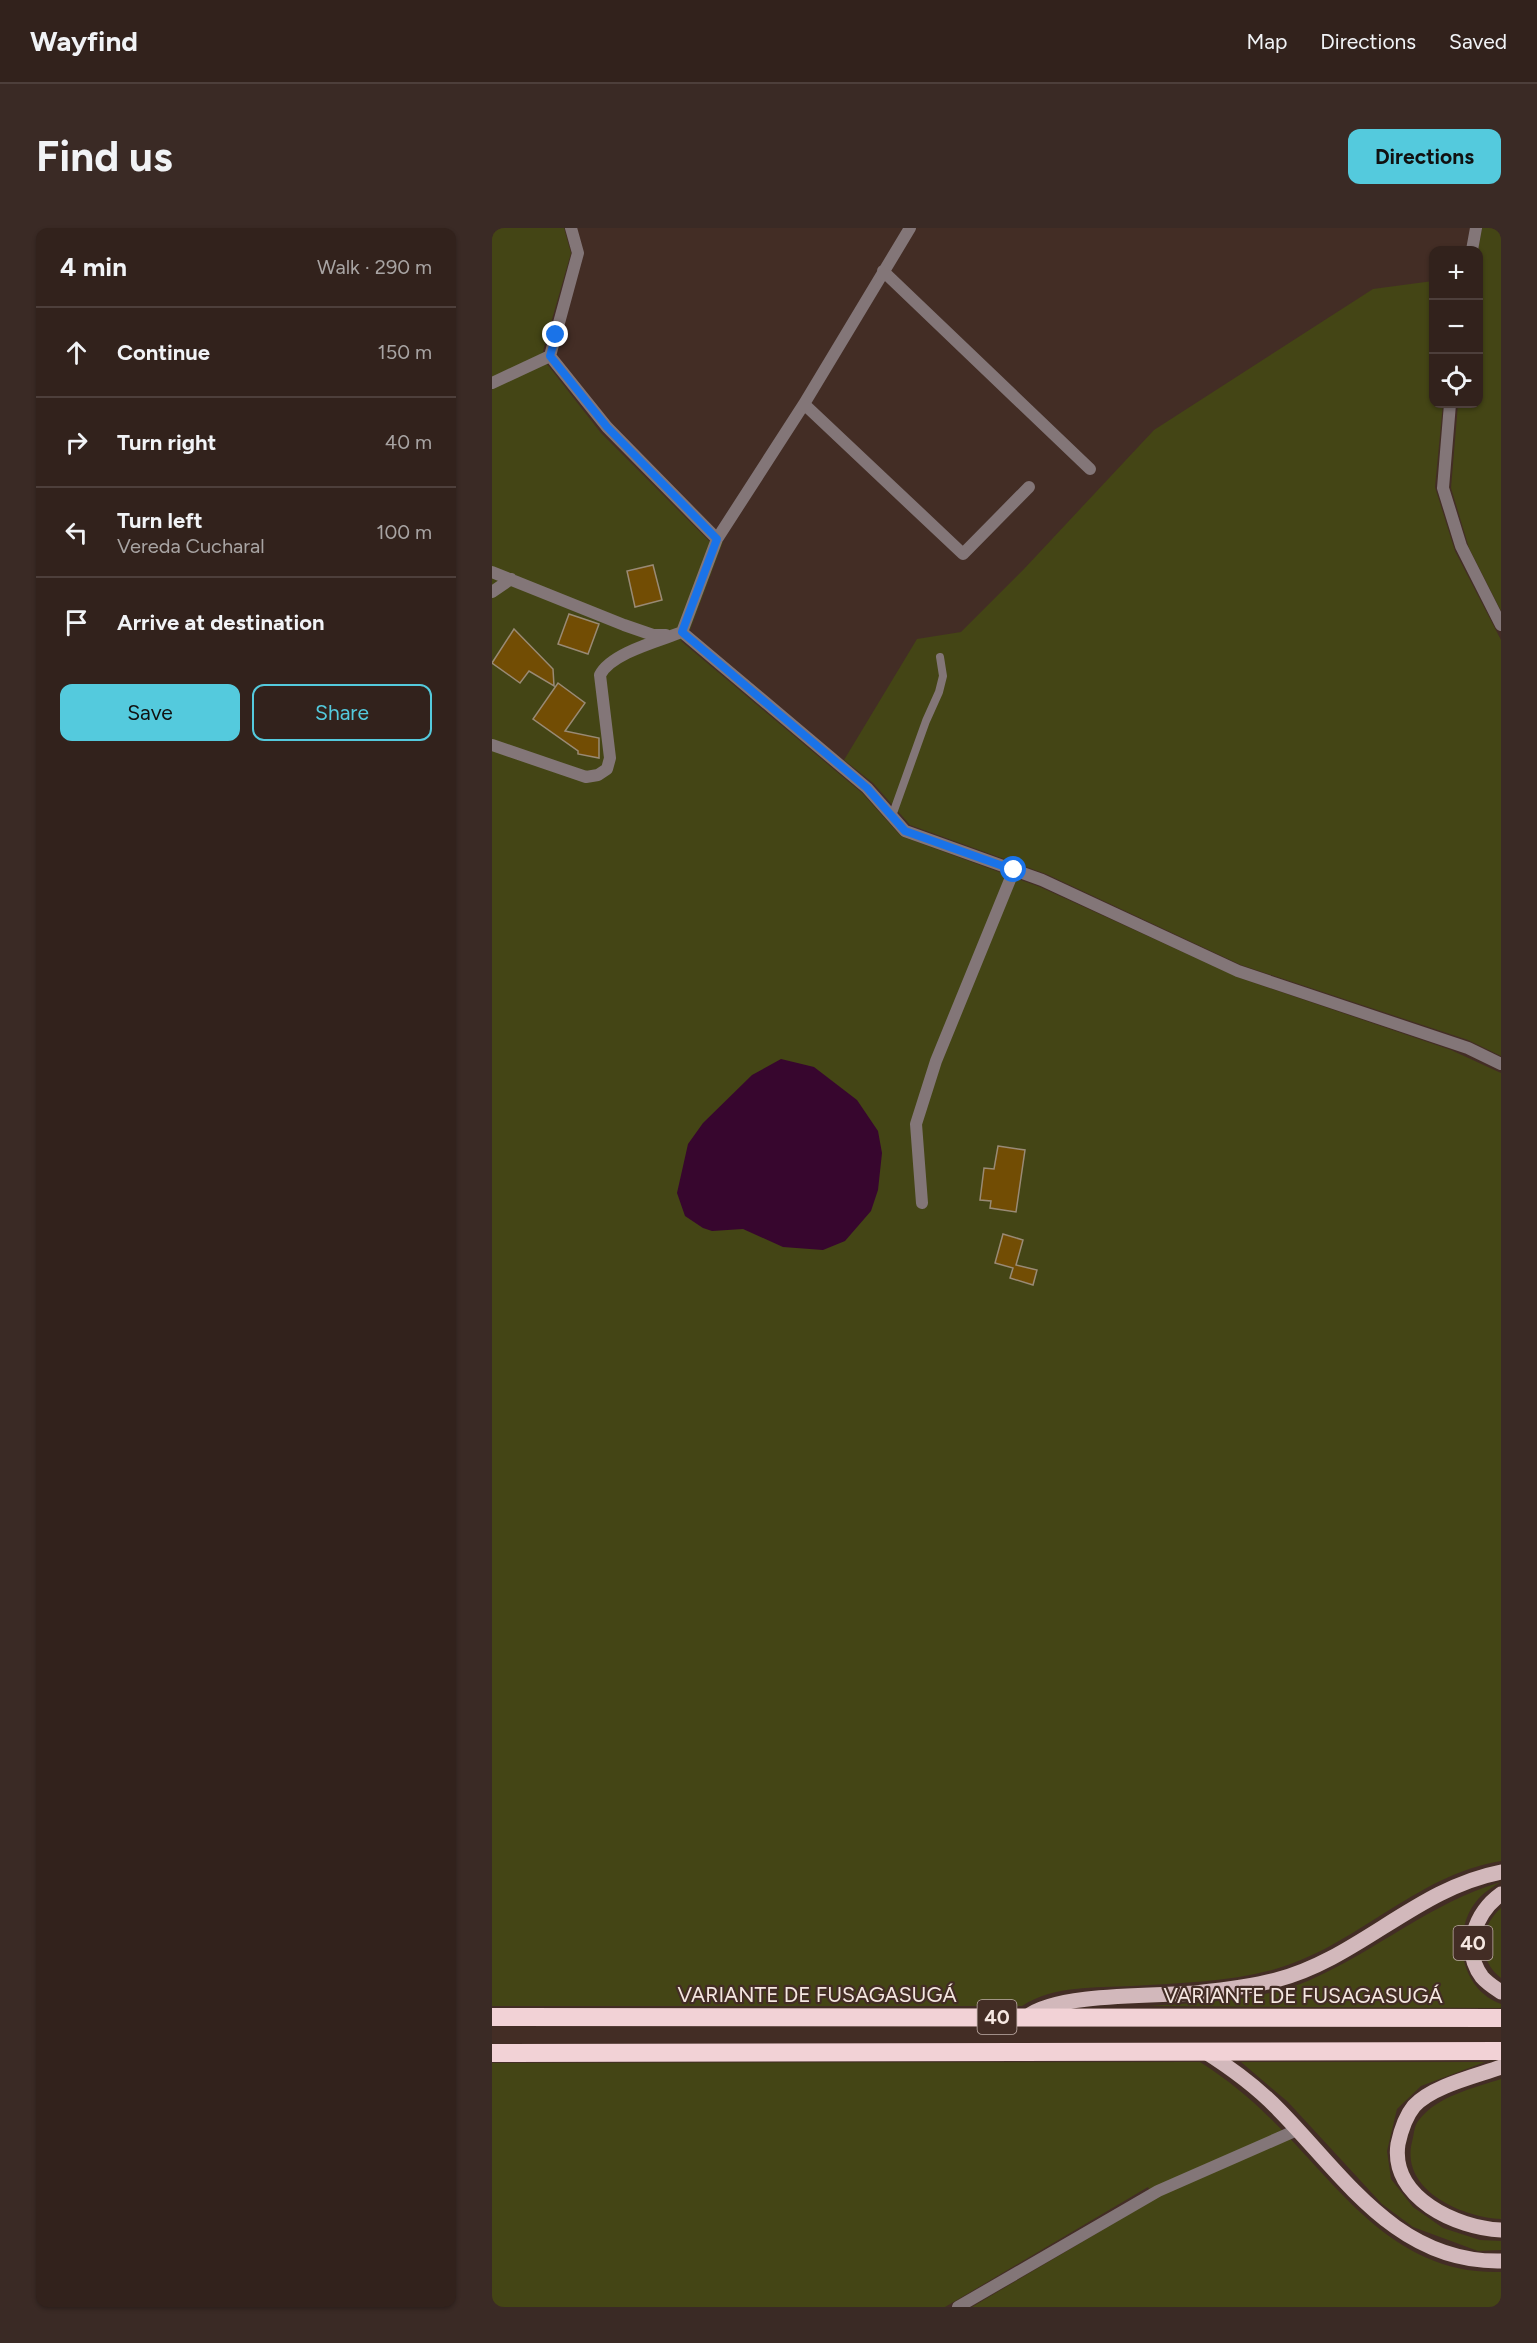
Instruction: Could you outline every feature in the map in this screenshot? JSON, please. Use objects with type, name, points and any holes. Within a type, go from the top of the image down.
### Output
[{"type":"highway","name":"VARIANTE DE FUSAGASUGÁ","points":[[492,2017],[1501,2018]]},
{"type":"highway","name":"40","points":[[492,2053],[1501,2051]]},
{"type":"main road","name":"40","points":[[1026,2017],[1039,2009],[1073,2001],[1197,1992],[1277,1980],[1304,1971],[1332,1957],[1441,1893],[1460,1884],[1501,1872]]},
{"type":"main road","name":"40","points":[[1501,1894],[1487,1905],[1479,1916],[1474,1931],[1473,1948],[1476,1965],[1483,1979],[1501,1992]]},
{"type":"main road","points":[[1204,2051],[1234,2070],[1278,2109],[1374,2212],[1408,2236],[1433,2248],[1476,2262],[1501,2261]]},
{"type":"main road","points":[[1501,2067],[1438,2090],[1415,2105],[1400,2132],[1397,2151],[1401,2174],[1411,2188],[1433,2209],[1464,2225],[1501,2230]]},
{"type":"street","points":[[492,383],[550,356],[578,253],[571,228]]},
{"type":"street","points":[[492,745],[586,777],[598,775],[607,769],[610,758],[600,675],[604,667],[621,656],[682,632],[717,539],[804,404],[910,228]]},
{"type":"street","points":[[1473,246],[1476,228]]},
{"type":"street","points":[[883,271],[1090,469]]},
{"type":"street","points":[[550,356],[607,427],[717,539]]},
{"type":"street","points":[[804,404],[963,554],[1029,487]]},
{"type":"street","points":[[1450,408],[1443,488],[1461,546],[1501,625]]},
{"type":"street","points":[[492,572],[652,635],[682,632]]},
{"type":"street","points":[[492,592],[511,579]]},
{"type":"street","points":[[682,632],[867,788],[905,831],[1042,880],[1238,971],[1461,1046],[1501,1064]]},
{"type":"street","points":[[922,1203],[916,1124],[936,1060],[1014,870]]},
{"type":"street","points":[[958,2307],[1158,2190],[1297,2130]]},
{"type":"lane","points":[[892,816],[926,721],[939,692],[943,676],[940,657]]},
{"type":"shaded area","points":[[492,228],[564,228],[571,253],[543,351],[547,364],[601,433],[709,541],[723,542],[690,630],[681,641],[862,793],[901,836],[1040,887],[1240,978],[1451,1050],[1501,1073],[1501,1861],[1470,1869],[1441,1881],[1331,1946],[1302,1960],[1272,1970],[1220,1980],[1075,1989],[1047,1994],[1022,2006],[492,2006]]},
{"type":"shaded area","points":[[1482,228],[1501,228],[1501,611],[1469,548],[1451,488],[1458,408],[1483,408],[1483,246],[1479,246]]},
{"type":"shaded area","points":[[1429,282],[1429,408],[1443,408],[1435,487],[1455,551],[1501,640],[1501,1056],[1468,1040],[1241,965],[1046,874],[910,825],[873,783],[844,760],[917,639],[961,632],[1024,569],[1154,430],[1373,289]]},
{"type":"shaded area","points":[[781,1059],[814,1067],[857,1100],[878,1131],[882,1153],[878,1190],[871,1211],[845,1241],[823,1250],[783,1247],[743,1229],[712,1231],[703,1228],[685,1216],[677,1193],[688,1144],[703,1123],[752,1075]]},
{"type":"shaded area","points":[[1501,1882],[1481,1896],[1470,1911],[1464,1926],[1462,1942],[1463,1957],[1476,1986],[1501,2004],[1501,2008],[1148,2006],[1230,2000],[1291,1987],[1334,1968],[1450,1902]]},
{"type":"shaded area","points":[[1501,1908],[1501,1978],[1488,1962],[1484,1943],[1488,1924]]},
{"type":"shaded area","points":[[1200,2062],[1255,2104],[1346,2198],[1399,2243],[1429,2259],[1463,2269],[1501,2272],[1501,2307],[972,2307],[1155,2199],[1148,2187],[945,2307],[492,2307],[492,2063]]},
{"type":"shaded area","points":[[1241,2062],[1485,2062],[1421,2086],[1397,2109],[1387,2151],[1391,2179],[1413,2207],[1443,2228],[1480,2240],[1501,2241],[1501,2250],[1478,2251],[1413,2227],[1382,2204],[1288,2102]]},
{"type":"shaded area","points":[[1501,2079],[1501,2219],[1469,2213],[1437,2198],[1415,2174],[1411,2159],[1415,2127],[1427,2112],[1457,2094]]},
{"type":"building","points":[[653,565],[662,600],[635,607],[627,571]]},
{"type":"building","points":[[569,614],[599,624],[588,654],[558,644]]},
{"type":"building","points":[[514,629],[553,669],[554,686],[529,671],[520,683],[492,663]]},
{"type":"building","points":[[558,683],[585,703],[565,731],[599,738],[599,758],[578,754],[578,751],[533,719]]},
{"type":"building","points":[[998,1146],[1025,1150],[1016,1212],[990,1208],[991,1201],[980,1200],[984,1168],[994,1169]]},
{"type":"building","points":[[1003,1234],[1023,1240],[1016,1265],[1037,1270],[1033,1285],[1010,1278],[1013,1268],[995,1263]]},
{"type":"route","points":[[556,335],[550,356],[571,383],[607,427],[717,539],[702,584],[682,632],[867,788],[905,831],[1014,870]]}]
